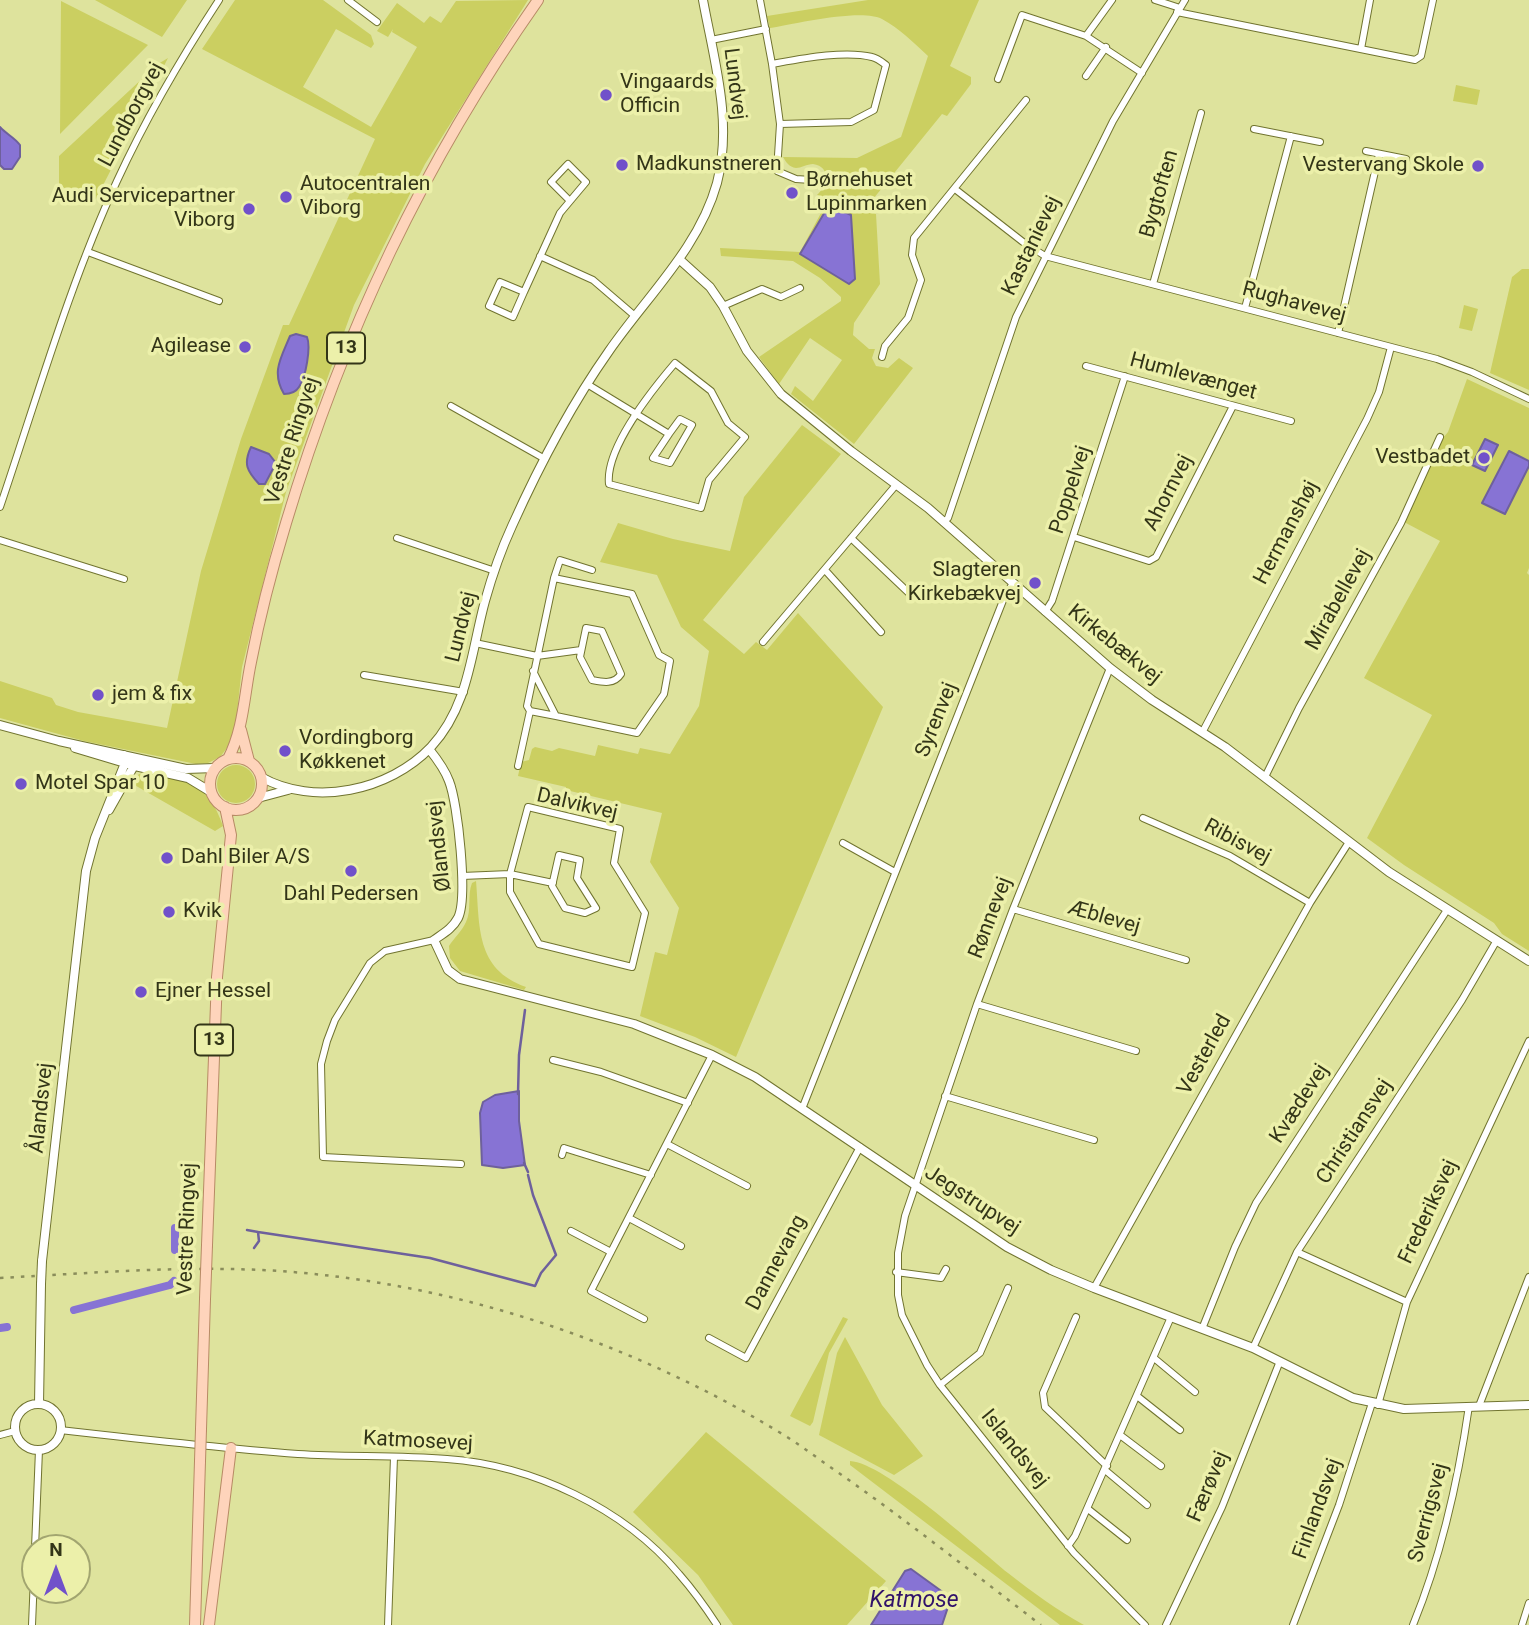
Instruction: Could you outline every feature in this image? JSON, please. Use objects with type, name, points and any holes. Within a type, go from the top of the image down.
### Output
[{"type":"main road","name":"Vestre Ringvej","points":[[229,759],[241,730],[250,669],[271,575],[306,455],[340,363],[382,267],[438,158],[481,86],[538,0]]},
{"type":"main road","name":"Vestre Ringvej","points":[[241,730],[249,761]]},
{"type":"main road","points":[[244,808],[225,807],[216,800],[211,792],[210,779],[215,768],[229,759],[249,761]]},
{"type":"main road","name":"13","points":[[249,761],[257,768],[261,777]]},
{"type":"main road","points":[[258,798],[262,788],[261,777]]},
{"type":"main road","name":"13","points":[[244,808],[258,798]]},
{"type":"main road","name":"Vestre Ringvej","points":[[195,1625],[217,977],[231,835],[225,807]]},
{"type":"main road","name":"Vestre Ringvej","points":[[231,835],[244,808]]},
{"type":"main road","points":[[209,1625],[231,1448]]},
{"type":"street","name":"Lundborgvej","points":[[0,507],[88,252],[117,181],[150,115],[219,0]]},
{"type":"street","points":[[348,0],[377,22]]},
{"type":"street","name":"Lundvej","points":[[258,798],[290,790],[349,790],[373,783],[409,765],[429,749],[446,730],[464,692],[495,571],[511,529],[545,459],[587,384],[679,259],[708,208],[721,161],[723,109],[703,0]]},
{"type":"street","points":[[760,0],[780,124],[777,171],[796,179],[811,180]]},
{"type":"street","points":[[1086,36],[1112,0]]},
{"type":"street","points":[[1155,0],[1179,10],[1415,60],[1422,56],[1433,0]]},
{"type":"street","name":"Kastanievej","points":[[944,522],[948,518],[1016,317],[1113,121],[1185,0]]},
{"type":"street","points":[[1360,49],[1370,0]]},
{"type":"street","points":[[998,79],[1022,15],[1086,36],[1142,73]]},
{"type":"street","points":[[711,40],[766,29]]},
{"type":"street","points":[[1086,76],[1106,47]]},
{"type":"street","points":[[772,64],[814,56],[833,56],[873,57],[886,65],[874,110],[851,122],[780,124]]},
{"type":"street","points":[[882,357],[885,346],[908,318],[921,279],[912,255],[914,238],[1027,100]]},
{"type":"street","name":"Bygtoften","points":[[1153,284],[1201,113]]},
{"type":"street","points":[[1254,129],[1320,142]]},
{"type":"street","points":[[1245,308],[1291,136]]},
{"type":"street","points":[[1366,151],[1406,159]]},
{"type":"street","points":[[1338,332],[1379,154]]},
{"type":"street","points":[[524,292],[500,282],[489,306],[513,317],[560,213],[586,181],[568,164],[551,182],[569,200]]},
{"type":"street","name":"Rughavevej","points":[[955,189],[1023,243],[1045,256],[1437,359],[1529,399]]},
{"type":"street","points":[[88,252],[219,301]]},
{"type":"street","points":[[540,257],[593,280],[635,316]]},
{"type":"street","name":"Kirkebækvej","points":[[679,259],[710,287],[747,351],[781,394],[944,522],[1110,668],[1152,700],[1203,731],[1389,872],[1529,961]]},
{"type":"street","points":[[723,306],[762,289],[780,297],[800,288]]},
{"type":"street","name":"Hermanshøj","points":[[1203,731],[1367,419],[1391,347]]},
{"type":"street","points":[[675,363],[711,391],[727,423],[745,437],[709,480],[701,508],[609,484],[608,473],[612,457],[636,415],[675,363]]},
{"type":"street","name":"Humlevænget","points":[[1086,366],[1291,421]]},
{"type":"street","name":"Poppelvej","points":[[1045,612],[1052,601],[1074,537],[1125,376]]},
{"type":"street","points":[[587,384],[669,434]]},
{"type":"street","name":"Ahornvej","points":[[1074,537],[1149,562],[1156,557],[1233,405]]},
{"type":"street","points":[[451,406],[545,459]]},
{"type":"street","points":[[680,419],[692,425],[670,463],[653,458],[669,434],[680,419]]},
{"type":"street","name":"Mirabellevej","points":[[1265,777],[1299,708],[1401,523],[1440,437]]},
{"type":"street","points":[[763,642],[896,485]]},
{"type":"street","name":"Lundvej","points":[[397,538],[495,571]]},
{"type":"street","points":[[851,538],[911,595]]},
{"type":"street","points":[[0,540],[124,579]]},
{"type":"street","points":[[518,766],[530,711],[527,706],[533,671],[560,560],[592,569]]},
{"type":"street","points":[[825,569],[881,632]]},
{"type":"street","points":[[530,711],[637,733],[664,694],[670,661],[659,655],[632,594],[554,578]]},
{"type":"street","name":"Syrenvej","points":[[802,1110],[1004,598],[1013,583]]},
{"type":"street","points":[[586,628],[602,632],[621,674],[619,678],[606,683],[592,680],[580,657],[581,650],[586,628]]},
{"type":"street","points":[[475,643],[537,656],[581,650]]},
{"type":"street","name":"Rønnevej","points":[[915,1185],[977,1004],[1110,668]]},
{"type":"street","points":[[533,671],[556,716]]},
{"type":"street","name":"Lundvej","points":[[364,675],[464,692]]},
{"type":"street","points":[[0,726],[188,778],[211,792]]},
{"type":"street","name":"Ølandsvej","points":[[429,749],[450,783],[456,805],[463,900],[459,916],[450,930],[434,940]]},
{"type":"street","name":"Ålandsvej","points":[[39,1404],[42,1261],[86,871],[124,759]]},
{"type":"street","points":[[135,762],[186,769],[215,768]]},
{"type":"street","name":"Ålandsvej","points":[[104,818],[135,762]]},
{"type":"street","name":"Lundvej","points":[[261,777],[290,790]]},
{"type":"street","name":"Dalvikvej","points":[[528,807],[620,829],[614,863],[645,913],[632,967],[539,944],[510,892],[510,874],[528,807]]},
{"type":"street","name":"Ribisvej","points":[[1143,818],[1230,856],[1310,903]]},
{"type":"street","name":"Vesterled","points":[[1094,1288],[1310,903],[1349,842]]},
{"type":"street","points":[[843,843],[895,872]]},
{"type":"street","points":[[559,855],[580,860],[577,878],[596,908],[585,913],[565,908],[553,883],[559,855]]},
{"type":"street","points":[[462,876],[510,874],[553,883]]},
{"type":"street","name":"Æblevej","points":[[1013,909],[1186,960]]},
{"type":"street","name":"Kvædevej","points":[[1202,1329],[1256,1203],[1447,910]]},
{"type":"street","points":[[434,940],[385,951],[370,963],[335,1020],[321,1064],[323,1157],[461,1164]]},
{"type":"street","name":"Jegstrupvej","points":[[434,940],[448,970],[460,979],[634,1024],[712,1055],[755,1077],[1007,1247],[1051,1270],[1253,1348],[1353,1398],[1375,1404],[1421,1409],[1529,1405]]},
{"type":"street","name":"Christiansvej","points":[[1253,1348],[1297,1252],[1462,1000],[1497,940]]},
{"type":"street","points":[[977,1004],[1136,1051]]},
{"type":"street","name":"Frederiksvej","points":[[1375,1404],[1407,1302],[1529,1041]]},
{"type":"street","points":[[644,1319],[591,1291],[712,1055]]},
{"type":"street","points":[[553,1060],[610,1074],[688,1102]]},
{"type":"street","points":[[945,1096],[1094,1140]]},
{"type":"street","points":[[667,1144],[747,1186]]},
{"type":"street","name":"Dannevang","points":[[709,1338],[746,1358],[860,1147]]},
{"type":"street","points":[[562,1155],[564,1148],[651,1174]]},
{"type":"street","name":"Islandsvej","points":[[915,1185],[900,1233],[896,1272],[902,1315],[912,1339],[940,1385],[1068,1546],[1145,1625]]},
{"type":"street","points":[[629,1218],[681,1246]]},
{"type":"street","points":[[572,1231],[611,1252]]},
{"type":"street","points":[[1297,1252],[1407,1302]]},
{"type":"street","points":[[896,1272],[941,1278],[946,1269]]},
{"type":"street","points":[[1479,1406],[1529,1277]]},
{"type":"street","points":[[940,1385],[980,1353],[1008,1288]]},
{"type":"street","points":[[1076,1317],[1044,1393],[1045,1406],[1147,1505]]},
{"type":"street","points":[[1068,1546],[1106,1468],[1171,1317]]},
{"type":"street","points":[[1154,1358],[1195,1392]]},
{"type":"street","name":"Færøvej","points":[[1166,1625],[1222,1507],[1280,1361]]},
{"type":"street","points":[[1137,1396],[1180,1430]]},
{"type":"street","points":[[39,1404],[53,1410],[60,1423],[60,1430],[53,1444],[39,1450],[26,1447],[15,1431],[20,1412],[39,1404]]},
{"type":"street","name":"Finlandsvej","points":[[1293,1625],[1375,1404]]},
{"type":"street","name":"Sverrigsvej","points":[[1413,1625],[1446,1528],[1460,1466],[1469,1406]]},
{"type":"street","name":"Katmosevej","points":[[60,1430],[298,1454],[447,1459],[488,1464],[522,1473],[575,1495],[618,1518],[679,1573],[717,1625]]},
{"type":"street","points":[[0,1435],[15,1431]]},
{"type":"street","points":[[1120,1435],[1161,1466]]},
{"type":"street","points":[[36,1534],[39,1450]]},
{"type":"street","points":[[388,1625],[394,1457]]},
{"type":"street","points":[[1088,1508],[1127,1540]]},
{"type":"street","points":[[1522,1625],[1529,1603]]},
{"type":"street","points":[[32,1625],[33,1604]]},
{"type":"shaded area","points":[[95,0],[187,0],[162,37]]},
{"type":"shaded area","points":[[235,0],[323,0],[371,35],[374,44],[371,48],[336,29],[303,87],[371,127],[417,47],[392,32],[393,29],[388,37],[377,31],[397,3],[424,23],[430,16],[441,23],[456,1],[528,0],[425,164],[354,305],[286,492],[242,667],[235,731],[230,744],[220,757],[208,763],[196,764],[84,741],[0,718],[0,681],[52,698],[56,705],[78,712],[167,728],[201,571],[241,439],[283,325],[289,325],[375,139],[202,49]]},
{"type":"shaded area","points":[[868,0],[979,0],[950,66],[971,77],[971,84],[947,116],[942,114],[865,209],[876,214],[880,284],[854,323],[853,335],[869,349],[875,349],[872,358],[876,366],[888,368],[899,358],[913,368],[854,444],[791,394],[795,386],[813,401],[842,360],[810,338],[779,384],[759,357],[841,301],[841,297],[820,278],[793,261],[721,256],[720,248],[800,252],[828,200],[817,195],[826,177],[819,166],[813,164],[794,167],[783,157],[857,158],[901,137],[928,56],[912,41],[882,19],[872,16],[844,16],[770,28],[767,16]]},
{"type":"shaded area","points":[[61,1],[148,45],[60,134]]},
{"type":"shaded area","points":[[168,58],[96,199],[59,186],[59,156],[158,64]]},
{"type":"shaded area","points":[[1456,85],[1480,90],[1477,105],[1453,101]]},
{"type":"shaded area","points":[[1522,269],[1529,269],[1529,390],[1490,373],[1512,277]]},
{"type":"shaded area","points":[[1464,305],[1478,309],[1472,331],[1459,328]]},
{"type":"shaded area","points":[[1467,379],[1529,408],[1529,951],[1502,934],[1494,923],[1367,838],[1432,715],[1364,678],[1440,541],[1404,522],[1442,439],[1448,432]]},
{"type":"shaded area","points":[[802,425],[841,454],[703,620],[744,654],[756,642],[767,650],[798,613],[883,707],[736,1057],[695,1037],[640,1016],[655,952],[667,955],[679,908],[650,862],[662,813],[518,776],[521,762],[529,760],[535,747],[552,751],[559,748],[595,756],[598,745],[638,754],[640,748],[670,754],[699,706],[709,651],[681,627],[657,575],[600,562],[618,523],[673,539],[730,551],[744,497]]},
{"type":"shaded area","points":[[236,765],[250,770],[255,784],[250,798],[236,803],[222,798],[217,784],[222,770]]},
{"type":"shaded area","points":[[149,772],[196,787],[211,801],[223,826],[215,831],[131,783],[139,774]]},
{"type":"shaded area","points":[[476,881],[483,944],[497,969],[509,979],[526,987],[524,990],[460,971],[450,958],[449,946],[466,922],[472,883]]},
{"type":"shaded area","points":[[843,1317],[848,1319],[829,1353],[810,1426],[790,1416]]},
{"type":"shaded area","points":[[845,1337],[882,1405],[923,1456],[894,1475],[819,1435],[837,1353]]},
{"type":"shaded area","points":[[706,1432],[886,1581],[847,1625],[733,1625],[698,1575],[633,1512]]},
{"type":"shaded area","points":[[850,1461],[866,1465],[907,1490],[1026,1587],[1084,1625],[1060,1625],[850,1465]]},
{"type":"water","points":[[0,127],[20,145],[20,157],[12,169],[4,169],[0,165]]},
{"type":"water","points":[[829,205],[851,215],[855,279],[849,284],[800,254]]},
{"type":"water","points":[[296,334],[307,337],[306,369],[298,389],[284,394],[278,379],[279,365],[290,336]]},
{"type":"water","points":[[1485,439],[1498,445],[1485,471],[1472,465]]},
{"type":"water","points":[[251,447],[269,454],[276,463],[265,484],[259,484],[247,467]]},
{"type":"water","points":[[1509,451],[1529,461],[1529,466],[1505,514],[1482,503]]},
{"type":"water","points":[[519,1091],[519,1121],[525,1165],[503,1168],[482,1165],[480,1113],[483,1102],[495,1095]]},
{"type":"water","name":"Katmose","points":[[911,1569],[951,1598],[942,1625],[871,1625],[905,1571]]},
{"type":"waterway","points":[[518,1094],[519,1055],[525,1010]]},
{"type":"waterway","points":[[524,1163],[528,1172]]},
{"type":"waterway","points":[[258,1232],[430,1258],[535,1286],[541,1273],[556,1255],[528,1175]]},
{"type":"waterway","points":[[175,1228],[175,1250]]},
{"type":"waterway","points":[[247,1230],[258,1232],[259,1241],[254,1248]]},
{"type":"waterway","points":[[74,1310],[170,1285],[174,1281]]},
{"type":"waterway","points":[[0,1328],[7,1327]]},
{"type":"railway","points":[[0,1278],[175,1269],[279,1271],[410,1288],[539,1322],[662,1370],[722,1399],[779,1432],[888,1508],[1041,1625]]},
{"type":"place","name":"Vingaards Officin","points":[[606,95]]},
{"type":"place","name":"Madkunstneren","points":[[622,165]]},
{"type":"place","name":"Vestervang Skole","points":[[1478,166]]},
{"type":"place","name":"Børnehuset Lupinmarken","points":[[792,193]]},
{"type":"place","name":"Autocentralen Viborg","points":[[286,197]]},
{"type":"place","name":"Audi Servicepartner Viborg","points":[[249,209]]},
{"type":"place","name":"Agilease","points":[[245,347]]},
{"type":"place","name":"Vestbadet","points":[[1484,458]]},
{"type":"place","name":"Slagteren Kirkebækvej","points":[[1035,583]]},
{"type":"place","name":"jem & fix","points":[[98,695]]},
{"type":"place","name":"Vordingborg Køkkenet","points":[[285,751]]},
{"type":"place","name":"Motel Spar 10","points":[[21,784]]},
{"type":"place","name":"Dahl Biler A/S","points":[[167,858]]},
{"type":"place","name":"Dahl Pedersen","points":[[351,871]]},
{"type":"place","name":"Kvik","points":[[169,912]]},
{"type":"place","name":"Ejner Hessel","points":[[141,992]]}]
